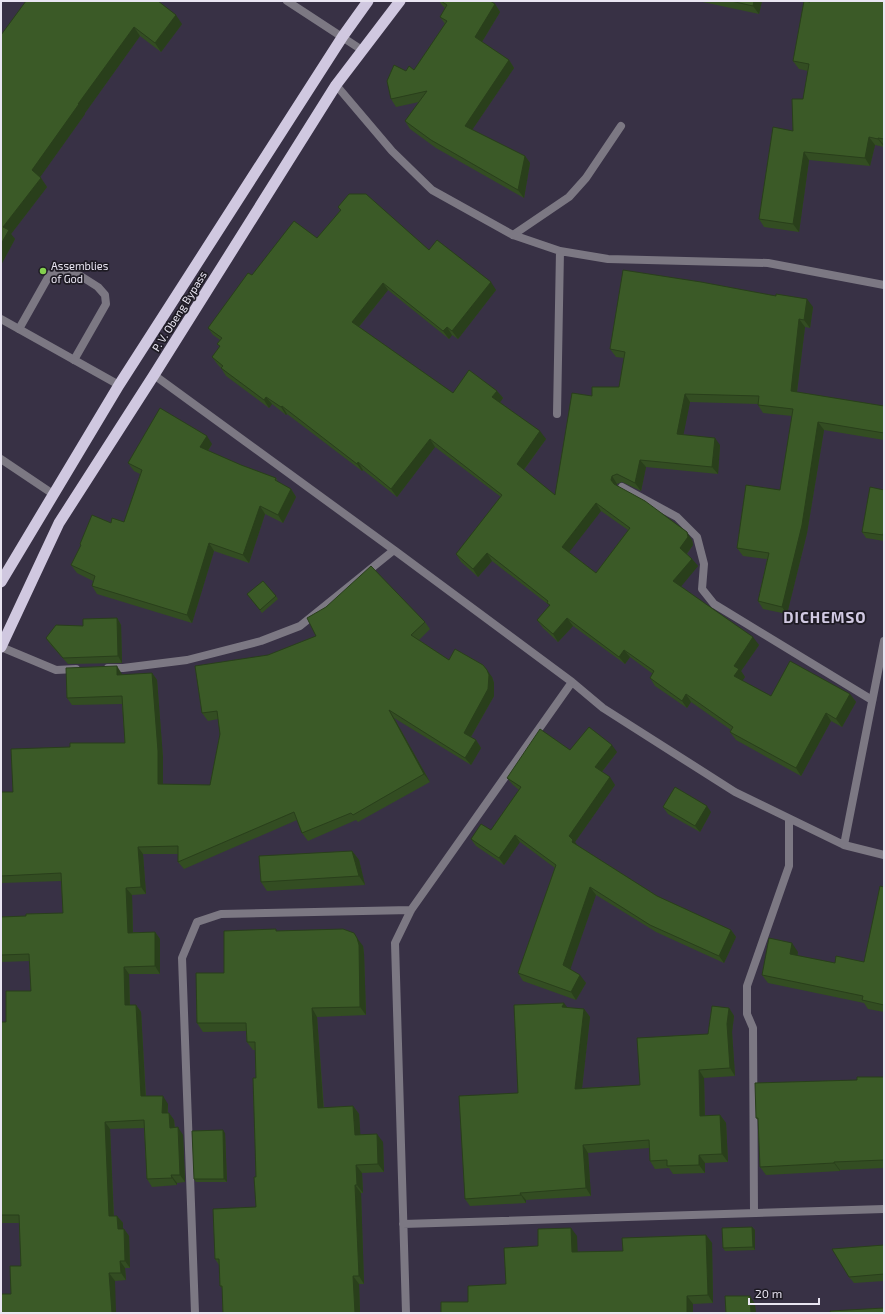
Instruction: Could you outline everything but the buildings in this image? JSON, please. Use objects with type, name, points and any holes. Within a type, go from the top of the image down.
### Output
[{"type":"highway","name":"P. V. Obeng Bypass","points":[[1,582],[119,385],[343,36],[368,1]]},
{"type":"highway","name":"P. V. Obeng Bypass","points":[[1,647],[59,523],[154,376],[336,85],[400,1]]},
{"type":"street","points":[[287,1],[343,36],[362,50]]},
{"type":"street","points":[[336,85],[392,151],[432,190],[513,235],[560,251],[608,259],[768,263],[884,284]]},
{"type":"street","points":[[513,235],[570,197],[586,178],[621,126]]},
{"type":"street","points":[[557,414],[560,251]]},
{"type":"street","points":[[18,329],[50,274],[60,271],[76,273],[98,287],[105,295],[106,304],[74,360]]},
{"type":"street","points":[[1,319],[119,385]]},
{"type":"street","points":[[154,376],[394,550],[572,682],[603,708],[728,788],[844,845],[884,855]]},
{"type":"street","points":[[1,459],[53,494]]},
{"type":"street","points":[[622,487],[677,517],[697,537],[704,564],[702,589],[714,604],[872,700]]},
{"type":"street","points":[[101,668],[123,668],[186,660],[261,641],[300,626],[394,550]]},
{"type":"street","points":[[844,845],[884,641]]},
{"type":"street","points":[[1,647],[56,670],[86,669]]},
{"type":"street","points":[[406,1313],[395,943],[411,910],[572,682]]},
{"type":"street","points":[[754,1213],[753,1028],[747,1014],[747,986],[789,866],[789,818]]},
{"type":"street","points":[[195,1313],[182,958],[197,922],[221,914],[411,910]]},
{"type":"street","points":[[403,1224],[884,1209]]},
{"type":"place","name":"Assemblies of God","points":[[43,271]]},
{"type":"district","name":"DICHEMSO","points":[[825,617]]}]
